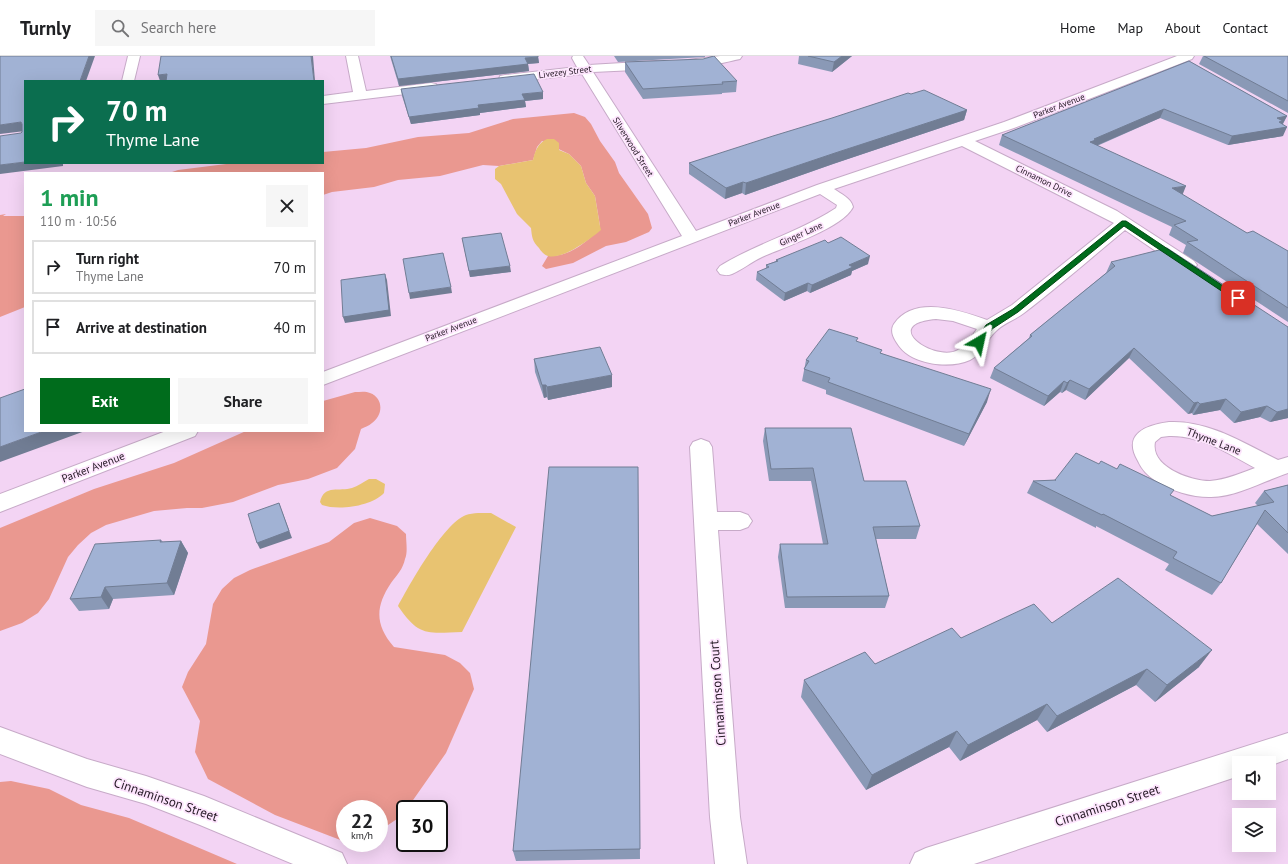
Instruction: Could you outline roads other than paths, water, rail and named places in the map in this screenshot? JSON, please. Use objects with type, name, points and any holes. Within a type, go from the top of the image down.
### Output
[{"type":"street","points":[[128,80],[134,56]]},
{"type":"street","points":[[352,56],[360,96]]},
{"type":"street","name":"Silverwood Street","points":[[576,56],[692,238]]},
{"type":"street","name":"Livezey Street","points":[[492,80],[615,66],[702,63],[736,56]]},
{"type":"street","name":"Parker Avenue","points":[[324,379],[822,188],[964,141],[1183,60]]},
{"type":"street","points":[[324,100],[446,86]]},
{"type":"street","name":"Cinnamon Drive","points":[[964,141],[1095,206],[1124,223]]},
{"type":"street","name":"Ginger Lane","points":[[726,270],[743,259],[813,230],[843,211],[846,207],[844,203],[822,188]]},
{"type":"street","points":[[989,327],[1016,311],[1124,223],[1203,275]]},
{"type":"street","name":"Thyme Lane","points":[[1168,428],[1183,429],[1217,440],[1281,467],[1226,486],[1212,489],[1196,488],[1180,483],[1164,475],[1152,466],[1145,455],[1143,445],[1147,437],[1156,431],[1168,428]]},
{"type":"street","name":"Parker Avenue","points":[[0,503],[184,432]]},
{"type":"street","name":"Cinnaminson Court","points":[[701,447],[725,817],[731,864]]},
{"type":"street","points":[[706,522],[740,521]]},
{"type":"street","name":"Cinnaminson Street","points":[[0,740],[86,773],[146,790],[204,811],[330,864]]},
{"type":"street","name":"Cinnaminson Street","points":[[926,864],[1288,746]]}]
